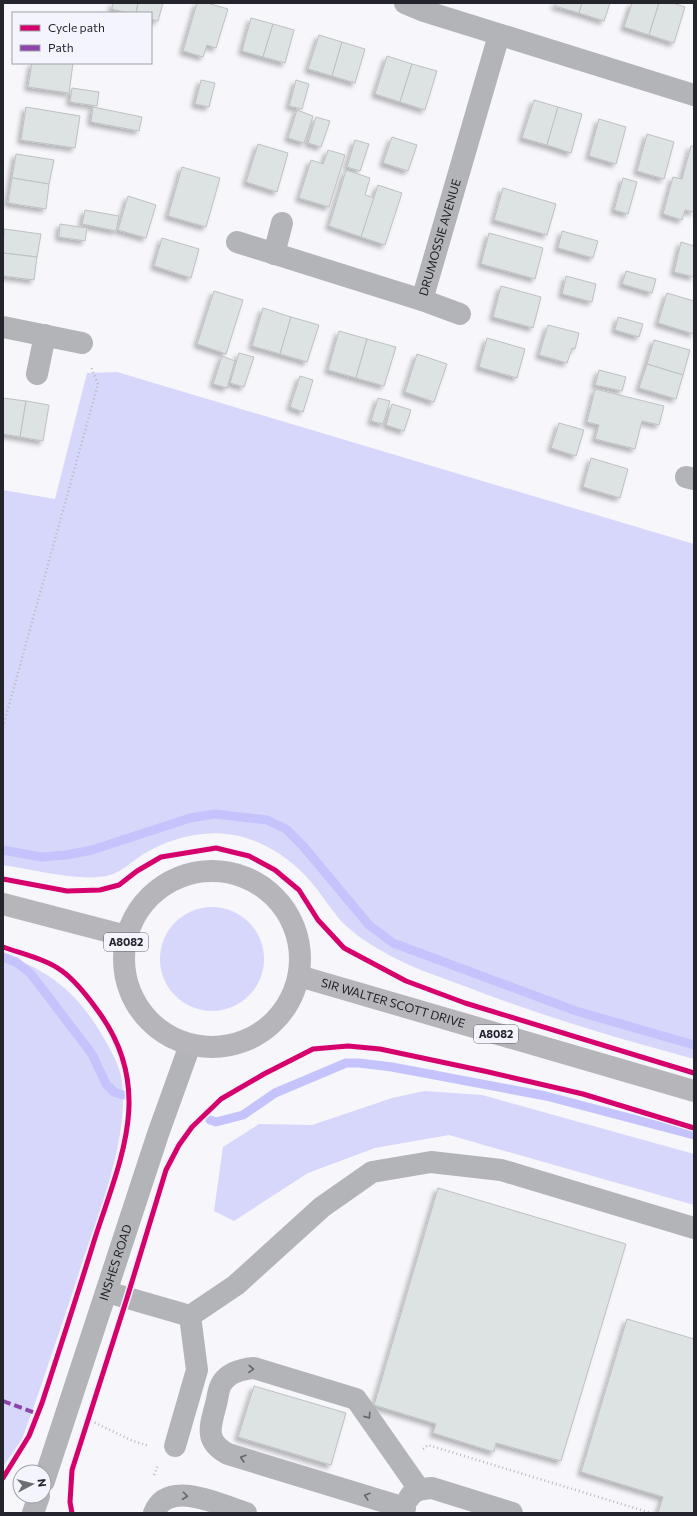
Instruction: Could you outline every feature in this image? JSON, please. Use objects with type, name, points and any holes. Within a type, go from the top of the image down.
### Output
[{"type":"main road","name":"A8082","points":[[204,871],[232,873],[257,883],[278,900],[293,923],[300,949],[299,976],[288,1003],[271,1025],[246,1040],[219,1047],[190,1045],[165,1034],[144,1015],[140,1009],[130,991],[124,964],[126,936],[137,911],[155,891],[172,880],[178,877],[204,871]]},
{"type":"main road","name":"A8082","points":[[3,904],[126,936]]},
{"type":"main road","name":"SIR WALTER SCOTT DRIVE","points":[[299,976],[694,1091]]},
{"type":"street","points":[[405,3],[424,11],[499,35],[694,95]]},
{"type":"street","name":"DRUMOSSIE AVENUE","points":[[237,242],[422,300],[499,35]]},
{"type":"street","points":[[274,254],[282,223]]},
{"type":"street","points":[[422,300],[460,314]]},
{"type":"street","points":[[3,327],[82,342]]},
{"type":"street","points":[[37,374],[45,335]]},
{"type":"street","name":"INSHES ROAD","points":[[50,1464],[158,1134],[190,1045]]},
{"type":"street","points":[[190,1316],[236,1285],[322,1207],[372,1172],[431,1162],[501,1170],[694,1228]]},
{"type":"street","points":[[107,1292],[190,1316]]},
{"type":"street","points":[[175,1446],[197,1370],[190,1316]]},
{"type":"street","points":[[419,1489],[356,1399],[254,1368],[233,1372],[221,1383],[212,1422],[211,1437],[217,1448],[228,1454],[404,1510],[410,1495],[419,1489],[432,1488],[512,1513]]},
{"type":"street","points":[[154,1513],[158,1505],[168,1497],[182,1494],[246,1513]]},
{"type":"path","points":[[3,727],[98,384],[82,342]]},
{"type":"path","points":[[85,1426],[87,1419],[133,1441],[145,1445]]},
{"type":"shaded area","points":[[117,372],[694,544],[694,1059],[608,1035],[551,1017],[495,998],[402,962],[371,945],[346,926],[335,914],[310,880],[295,866],[270,848],[238,836],[210,833],[181,838],[154,848],[115,873],[99,877],[72,876],[3,865],[3,490],[55,499],[87,373]]},
{"type":"shaded area","points":[[212,907],[232,911],[249,922],[260,939],[264,959],[260,979],[249,996],[232,1007],[212,1011],[192,1007],[175,996],[164,979],[160,959],[164,939],[175,922],[192,911]]},
{"type":"shaded area","points":[[3,954],[21,961],[51,977],[64,987],[86,1011],[114,1056],[122,1081],[123,1103],[117,1149],[97,1220],[22,1439],[3,1467]]},
{"type":"shaded area","points":[[424,1091],[482,1095],[694,1154],[694,1205],[449,1135],[375,1148],[308,1173],[234,1221],[214,1211],[223,1147],[259,1124],[312,1125],[392,1098]]},
{"type":"building","points":[[113,3],[138,3],[136,12],[124,12],[112,9]]},
{"type":"building","points":[[138,3],[163,3],[158,21],[152,19],[152,12],[136,12]]},
{"type":"building","points":[[197,3],[207,3],[228,9],[216,48],[207,45],[203,57],[183,51]]},
{"type":"building","points":[[555,3],[582,3],[579,13],[555,6]]},
{"type":"building","points":[[582,3],[610,3],[604,21],[579,13]]},
{"type":"building","points":[[632,3],[659,3],[649,35],[624,27]]},
{"type":"building","points":[[659,3],[673,3],[685,7],[674,43],[649,35]]},
{"type":"building","points":[[251,18],[273,24],[263,57],[242,51]]},
{"type":"building","points":[[273,24],[294,30],[285,63],[263,57]]},
{"type":"building","points":[[319,35],[342,42],[332,76],[308,69]]},
{"type":"building","points":[[342,42],[365,49],[355,83],[332,76]]},
{"type":"building","points":[[387,56],[412,64],[400,102],[375,94]]},
{"type":"building","points":[[32,64],[73,64],[69,93],[28,87]]},
{"type":"building","points":[[412,64],[437,71],[425,110],[400,102]]},
{"type":"building","points":[[201,80],[215,83],[209,107],[195,104]]},
{"type":"building","points":[[296,80],[309,84],[302,109],[289,106]]},
{"type":"building","points":[[72,88],[99,92],[97,106],[70,102]]},
{"type":"building","points":[[534,100],[558,107],[547,145],[522,138]]},
{"type":"building","points":[[26,107],[80,116],[75,148],[21,140]]},
{"type":"building","points":[[93,107],[142,117],[139,131],[91,122]]},
{"type":"building","points":[[558,107],[582,114],[571,153],[547,145]]},
{"type":"building","points":[[297,110],[313,116],[304,143],[288,138]]},
{"type":"building","points":[[316,117],[330,121],[321,147],[308,143]]},
{"type":"building","points":[[599,119],[626,127],[616,164],[589,156]]},
{"type":"building","points":[[647,134],[674,142],[664,179],[637,171]]},
{"type":"building","points":[[392,137],[417,145],[408,171],[383,163]]},
{"type":"building","points":[[355,140],[369,144],[360,171],[347,167]]},
{"type":"building","points":[[258,144],[288,153],[277,192],[246,182]]},
{"type":"building","points":[[691,146],[694,146],[694,212],[685,210],[682,220],[663,214],[673,177],[682,179]]},
{"type":"building","points":[[328,150],[345,155],[329,207],[299,198],[311,160],[323,164]]},
{"type":"building","points":[[16,154],[54,160],[49,184],[12,178]]},
{"type":"building","points":[[182,167],[220,178],[206,227],[168,216]]},
{"type":"building","points":[[346,170],[370,178],[365,195],[374,198],[361,237],[329,226]]},
{"type":"building","points":[[12,178],[49,184],[46,209],[8,203]]},
{"type":"building","points":[[623,178],[637,182],[628,214],[614,210]]},
{"type":"building","points":[[378,185],[402,193],[385,245],[361,237]]},
{"type":"building","points":[[503,188],[556,204],[547,235],[494,220]]},
{"type":"building","points":[[128,196],[156,205],[146,238],[118,230]]},
{"type":"building","points":[[85,210],[119,216],[116,231],[82,224]]},
{"type":"building","points":[[60,224],[87,228],[85,241],[59,237]]},
{"type":"building","points":[[4,229],[41,234],[37,257],[3,253]]},
{"type":"building","points":[[562,231],[598,241],[593,258],[558,248]]},
{"type":"building","points":[[489,233],[543,248],[535,279],[481,264]]},
{"type":"building","points":[[162,238],[199,249],[191,278],[154,266]]},
{"type":"building","points":[[681,242],[694,246],[694,277],[674,272]]},
{"type":"building","points":[[3,253],[37,257],[34,280],[3,276]]},
{"type":"building","points":[[626,271],[656,279],[652,293],[622,284]]},
{"type":"building","points":[[566,276],[596,284],[592,302],[562,294]]},
{"type":"building","points":[[501,286],[541,297],[533,328],[493,317]]},
{"type":"building","points":[[214,291],[243,300],[226,354],[197,344]]},
{"type":"building","points":[[667,293],[694,301],[694,334],[658,323]]},
{"type":"building","points":[[263,308],[291,317],[280,354],[252,346]]},
{"type":"building","points":[[291,317],[319,325],[307,362],[280,354]]},
{"type":"building","points":[[618,317],[643,324],[639,337],[615,330]]},
{"type":"building","points":[[548,325],[579,333],[575,349],[572,348],[567,363],[539,355]]},
{"type":"building","points":[[339,331],[367,339],[356,378],[328,370]]},
{"type":"building","points":[[487,338],[525,349],[517,378],[479,367]]},
{"type":"building","points":[[367,339],[396,347],[384,386],[356,378]]},
{"type":"building","points":[[654,340],[690,350],[683,375],[647,364]]},
{"type":"building","points":[[239,353],[254,357],[244,387],[230,383]]},
{"type":"building","points":[[417,354],[447,364],[434,402],[405,392]]},
{"type":"building","points":[[222,356],[235,361],[227,388],[213,384]]},
{"type":"building","points":[[647,364],[683,375],[676,399],[639,388]]},
{"type":"building","points":[[599,370],[626,377],[622,391],[595,385]]},
{"type":"building","points":[[300,376],[313,380],[303,412],[290,407]]},
{"type":"building","points":[[595,389],[664,406],[659,425],[642,421],[635,449],[595,439],[599,425],[587,422]]},
{"type":"building","points":[[3,398],[26,401],[20,437],[3,434]]},
{"type":"building","points":[[378,398],[390,401],[383,424],[371,421]]},
{"type":"building","points":[[26,401],[49,405],[43,441],[20,437]]},
{"type":"building","points":[[392,404],[411,410],[404,431],[386,425]]},
{"type":"building","points":[[559,423],[584,430],[576,456],[551,448]]},
{"type":"building","points":[[591,458],[628,469],[620,498],[583,487]]},
{"type":"building","points":[[438,1188],[626,1244],[561,1461],[496,1443],[494,1452],[433,1433],[436,1424],[374,1405]]},
{"type":"building","points":[[627,1319],[694,1339],[694,1513],[658,1513],[663,1497],[581,1472]]},
{"type":"building","points":[[254,1386],[346,1413],[331,1465],[238,1437]]},
{"type":"waterway","points":[[3,850],[41,857],[66,855],[92,850],[190,818],[215,814],[267,820],[286,829],[303,846],[369,925],[393,943],[576,1011],[694,1045]]},
{"type":"waterway","points":[[3,957],[16,962],[31,974],[92,1054],[106,1084],[114,1092],[123,1095]]},
{"type":"waterway","points":[[210,1120],[216,1122],[243,1115],[275,1093],[346,1063],[359,1063],[392,1067],[546,1096],[694,1135]]},
{"type":"marked path","points":[[3,1401],[38,1414]]},
{"type":"cycle path","points":[[3,879],[67,891],[100,890],[119,885],[137,871],[161,857],[216,848],[249,856],[275,870],[299,890],[318,920],[344,948],[406,981],[465,1003],[694,1073]]},
{"type":"cycle path","points":[[3,947],[41,960],[56,967],[67,975],[82,990],[98,1011],[115,1040],[125,1068],[129,1096],[128,1123],[122,1151],[76,1300],[42,1403],[29,1436],[3,1478]]},
{"type":"cycle path","points":[[72,1513],[70,1502],[72,1470],[166,1170],[179,1145],[192,1127],[221,1099],[264,1074],[313,1049],[348,1046],[380,1049],[583,1094],[694,1128]]}]
